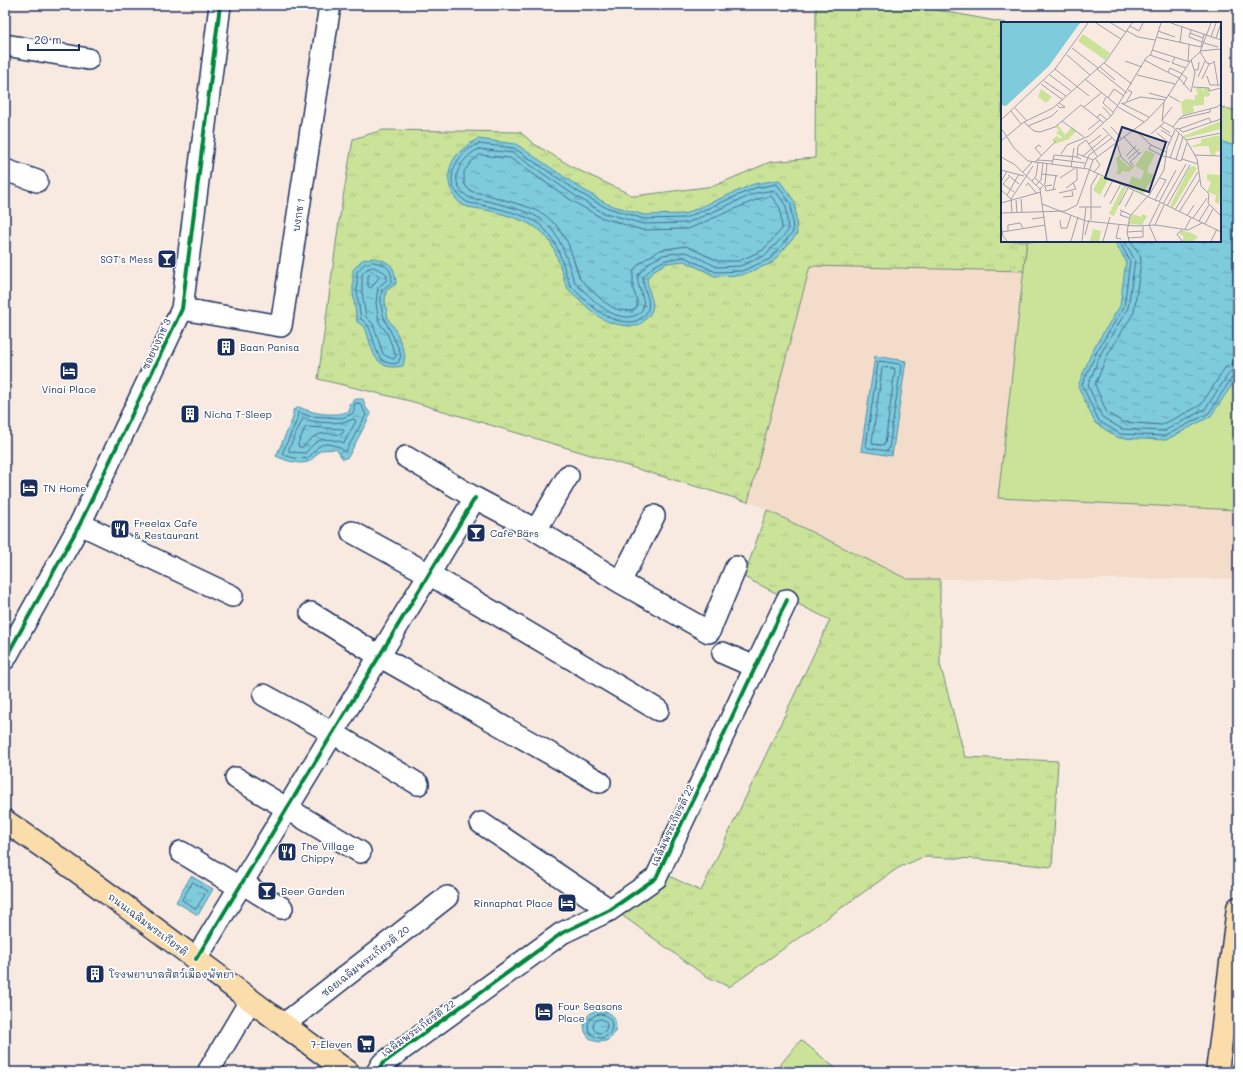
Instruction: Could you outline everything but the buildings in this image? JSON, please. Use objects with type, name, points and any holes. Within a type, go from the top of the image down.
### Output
[{"type":"main road","name":"ถนนเฉลิมพระเกียรติ","points":[[5,821],[69,864],[348,1072]]},
{"type":"main road","points":[[1218,1072],[1238,908]]},
{"type":"street","name":"ซอยบงกช 3","points":[[5,659],[80,524],[182,309],[220,5]]},
{"type":"street","name":"บงกช 1","points":[[182,309],[280,326],[330,5]]},
{"type":"street","points":[[5,45],[88,59]]},
{"type":"street","points":[[5,170],[37,181]]},
{"type":"street","points":[[406,457],[475,498],[536,530],[620,582],[709,632],[736,567]]},
{"type":"street","points":[[536,530],[568,476]]},
{"type":"street","points":[[196,959],[475,498]]},
{"type":"street","points":[[620,582],[654,516]]},
{"type":"street","points":[[80,524],[232,596]]},
{"type":"street","points":[[352,532],[429,574],[658,710]]},
{"type":"street","name":"เฉลิมพระเกียรติ 22","points":[[377,1072],[382,1064],[562,933],[610,910],[656,878],[787,600]]},
{"type":"street","points":[[311,613],[379,656],[600,782]]},
{"type":"street","points":[[723,653],[755,667]]},
{"type":"street","points":[[264,695],[333,733],[418,784]]},
{"type":"street","points":[[236,778],[360,852]]},
{"type":"street","points":[[482,823],[610,910]]},
{"type":"street","points":[[181,852],[282,908]]},
{"type":"street","name":"ซอยเฉลิมพระเกียรติ 20","points":[[283,1025],[447,897]]},
{"type":"street","points":[[208,1072],[250,1000]]},
{"type":"shaded area","points":[[1221,107],[1238,111],[1238,579],[907,579],[749,501],[810,263],[1024,271],[1027,242],[1221,242]]},
{"type":"green space","points":[[816,5],[911,5],[1001,22],[1001,242],[1027,242],[1024,271],[810,266],[748,502],[410,401],[318,379],[339,221],[353,139],[383,130],[520,132],[534,144],[576,169],[634,196],[714,186],[770,162],[815,158]]},
{"type":"green space","points":[[1221,107],[1238,111],[1238,510],[998,498],[1027,242],[1221,242]]},
{"type":"green space","points":[[767,510],[907,579],[940,579],[940,664],[965,757],[1058,761],[1052,867],[978,859],[923,857],[898,868],[729,987],[704,975],[619,913],[665,886],[669,876],[701,891],[830,620],[744,577]]},
{"type":"green space","points":[[801,1040],[840,1072],[774,1072]]},
{"type":"water","points":[[478,139],[516,144],[582,189],[607,204],[644,215],[684,214],[754,184],[779,180],[795,202],[797,234],[772,263],[742,275],[715,276],[684,261],[667,263],[656,269],[647,278],[653,304],[650,314],[646,319],[638,326],[612,323],[599,317],[568,289],[554,249],[539,229],[523,221],[505,215],[468,207],[463,205],[455,198],[449,183],[450,167],[455,157],[463,149]]},
{"type":"water","points":[[1221,141],[1238,147],[1238,376],[1211,416],[1166,440],[1119,438],[1095,423],[1078,386],[1093,349],[1120,306],[1126,261],[1115,242],[1221,242]]},
{"type":"water","points":[[372,258],[383,261],[393,268],[396,284],[386,291],[385,301],[388,319],[395,329],[405,356],[403,366],[386,366],[380,362],[373,351],[365,327],[357,322],[353,293],[353,270],[362,260]]},
{"type":"water","points":[[875,356],[906,361],[892,456],[861,451]]},
{"type":"water","points":[[357,399],[363,399],[366,408],[371,414],[348,457],[343,459],[336,449],[321,450],[310,461],[302,463],[288,461],[276,456],[293,418],[293,410],[299,407],[324,414],[344,413],[350,411],[349,404]]},
{"type":"water","points":[[191,876],[213,889],[198,915],[176,902]]},
{"type":"water","points":[[597,1010],[603,1010],[612,1014],[616,1026],[612,1038],[603,1042],[597,1042],[588,1038],[584,1029],[584,1023],[588,1014]]},
{"type":"cycle path","points":[[5,659],[80,524],[182,309],[220,5]]},
{"type":"cycle path","points":[[196,959],[475,498]]},
{"type":"cycle path","points":[[377,1072],[382,1064],[562,933],[610,910],[656,878],[787,600]]},
{"type":"place","name":"SGT's Mess","points":[[167,259]]},
{"type":"place","name":"Baan Panisa","points":[[226,347]]},
{"type":"place","name":"Vinai Place","points":[[69,371]]},
{"type":"place","name":"Nicha T-Sleep","points":[[190,414]]},
{"type":"place","name":"TN Home","points":[[29,488]]},
{"type":"place","name":"Freelax Cafe & Restaurant","points":[[120,529]]},
{"type":"place","name":"Cafe Bärs","points":[[476,533]]},
{"type":"place","name":"The Village Chippy","points":[[287,852]]},
{"type":"place","name":"Beer Garden","points":[[267,891]]},
{"type":"place","name":"Rinnaphat Place","points":[[567,903]]},
{"type":"place","name":"โรงพยาบาลสัตว์เมืองพัทยา","points":[[95,974]]},
{"type":"place","name":"Four Seasons Place","points":[[544,1012]]},
{"type":"place","name":"7-Eleven","points":[[366,1044]]}]
